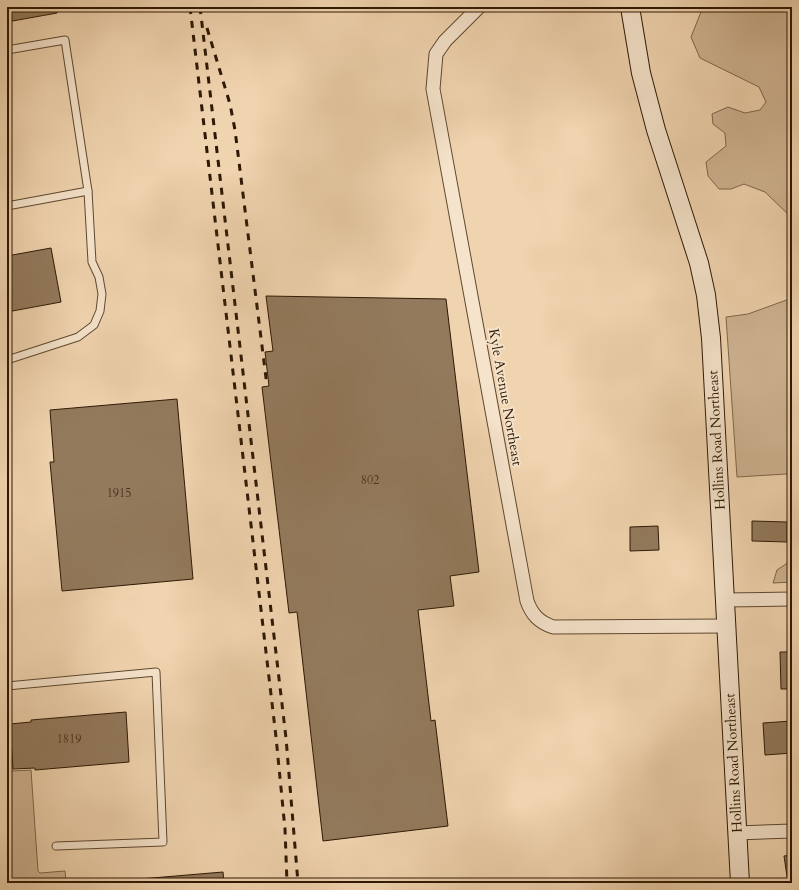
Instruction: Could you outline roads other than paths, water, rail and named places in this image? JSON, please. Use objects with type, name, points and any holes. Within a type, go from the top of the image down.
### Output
[{"type":"main road","name":"Hollins Road Northeast","points":[[630,7],[641,73],[654,123],[699,263],[706,295],[711,338],[740,883]]},
{"type":"street","name":"Kyle Avenue Northeast","points":[[480,7],[444,41],[436,54],[433,89],[443,151],[527,601],[530,610],[537,619],[553,627],[726,626]]},
{"type":"street","points":[[724,600],[792,599]]},
{"type":"street","points":[[737,833],[792,831]]},
{"type":"lane","points":[[7,50],[65,40],[88,190],[92,262],[99,278],[102,294],[100,311],[94,325],[78,337],[7,360]]},
{"type":"lane","points":[[7,206],[88,190]]},
{"type":"lane","points":[[7,686],[156,672],[163,842],[56,846]]},
{"type":"railway","points":[[190,7],[276,737],[285,829],[287,883]]},
{"type":"railway","points":[[200,7],[286,738],[298,883]]},
{"type":"railway","points":[[207,28],[230,104],[235,130],[267,386]]}]
